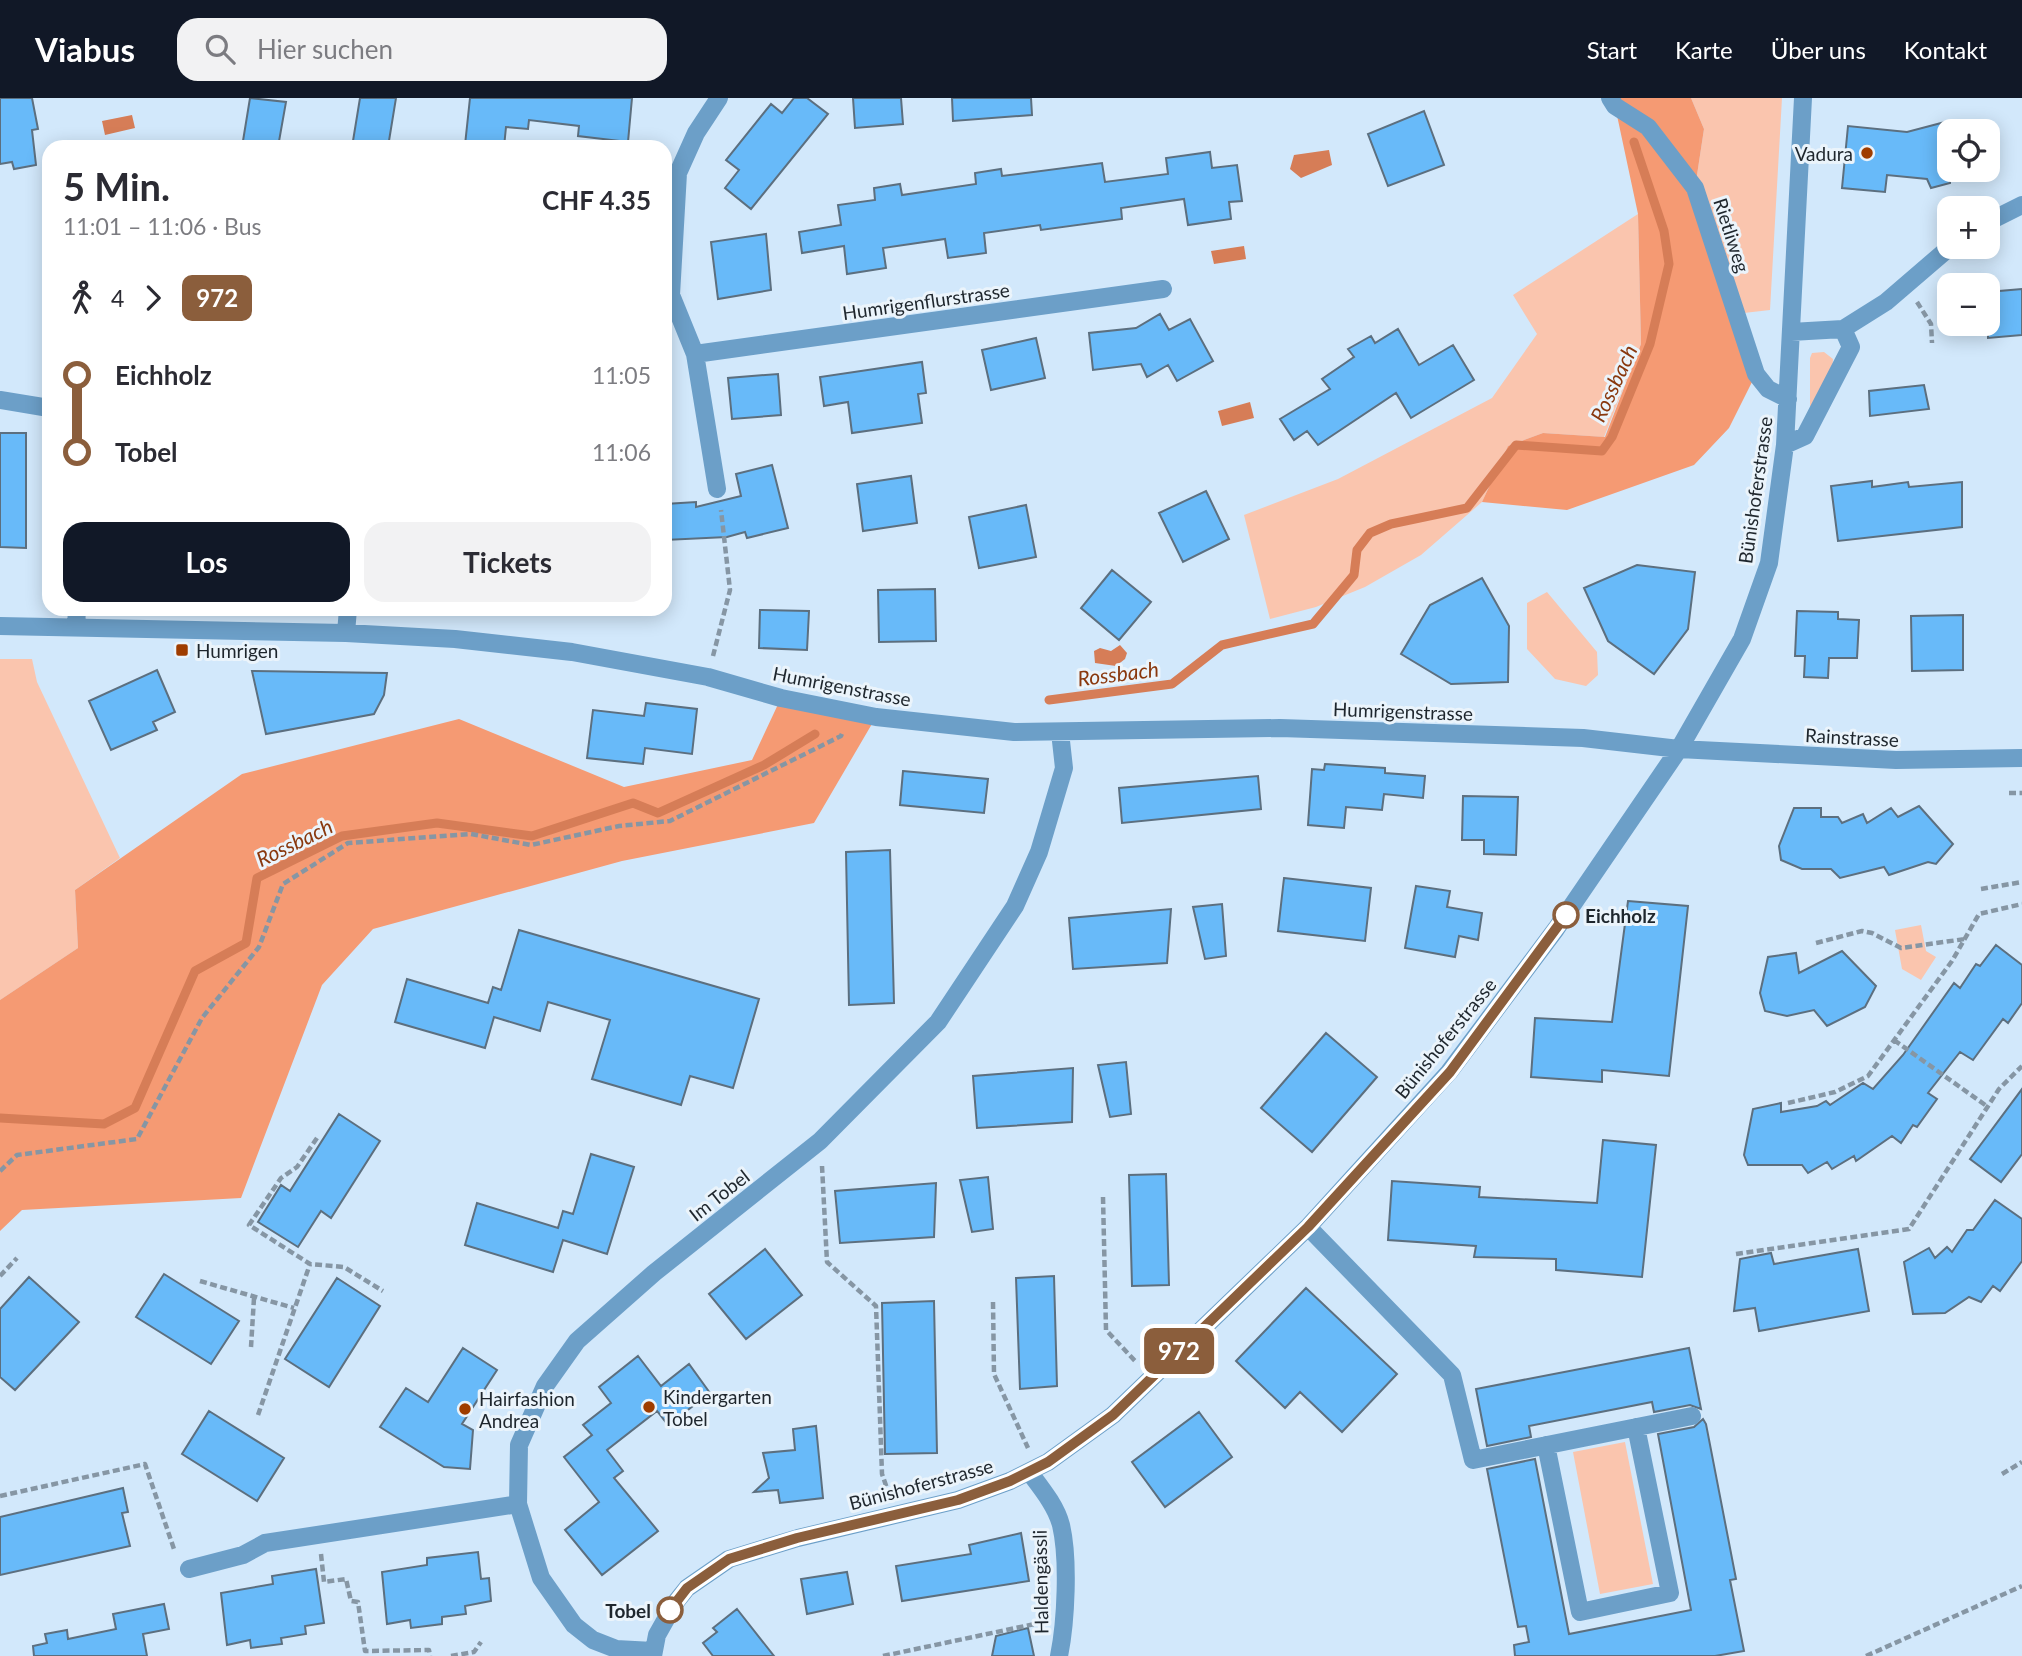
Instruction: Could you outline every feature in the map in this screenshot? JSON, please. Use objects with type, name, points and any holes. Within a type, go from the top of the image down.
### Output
[{"type":"street","points":[[672,246],[678,173],[696,132],[719,98]]},
{"type":"street","name":"Rietliweg","points":[[1610,98],[1615,106],[1648,127],[1695,188],[1756,374],[1768,389],[1788,399]]},
{"type":"street","name":"Bünishoferstrasse","points":[[653,1653],[664,1618],[687,1588],[729,1559],[797,1538],[958,1500],[1030,1473],[1113,1415],[1308,1227],[1450,1072],[1556,929],[1679,749],[1742,639],[1769,564],[1785,445],[1803,98]]},
{"type":"street","points":[[2000,216],[2022,205]]},
{"type":"street","points":[[1791,332],[1843,329],[1886,302],[1937,258]]},
{"type":"street","name":"Humrigenflurstrasse","points":[[695,354],[1163,289]]},
{"type":"street","points":[[672,304],[695,354],[717,489]]},
{"type":"street","points":[[1785,445],[1805,436],[1851,347],[1843,329]]},
{"type":"street","points":[[0,400],[42,407]]},
{"type":"street","points":[[346,633],[347,616]]},
{"type":"street","name":"Humrigenstrasse","points":[[0,626],[76,618],[454,639],[572,652],[708,677],[781,698],[848,712],[1014,732],[1280,728],[1583,738],[1679,749]]},
{"type":"street","name":"Im Tobel","points":[[653,1653],[616,1649],[593,1640],[574,1625],[541,1578],[518,1504],[519,1445],[545,1386],[577,1341],[654,1273],[820,1141],[938,1022],[1015,906],[1039,852],[1064,768],[1060,732]]},
{"type":"street","name":"Rainstrasse","points":[[1679,749],[1896,760],[2022,758]]},
{"type":"street","points":[[1308,1227],[1452,1375],[1473,1460],[1692,1416]]},
{"type":"street","points":[[1546,1445],[1580,1612],[1670,1593],[1636,1427]]},
{"type":"street","name":"Haldengässli","points":[[1030,1473],[1060,1523],[1065,1618],[1059,1656]]},
{"type":"street","points":[[189,1569],[243,1555],[265,1543],[518,1504]]},
{"type":"path","points":[[1916,302],[1931,324],[1932,343]]},
{"type":"path","points":[[715,647],[730,590],[717,489]]},
{"type":"path","points":[[0,1171],[17,1155],[137,1139],[202,1018],[259,947],[283,884],[348,843],[471,834],[531,845],[619,826],[670,821],[841,736],[848,712]]},
{"type":"path","points":[[2009,793],[2022,793]]},
{"type":"path","points":[[1981,890],[2022,882]]},
{"type":"path","points":[[1788,1103],[1835,1092],[1868,1076],[1965,939],[1979,914],[2022,904]]},
{"type":"path","points":[[1816,943],[1862,931],[1872,933],[1900,948],[1965,939]]},
{"type":"path","points":[[1894,1040],[1987,1107]]},
{"type":"path","points":[[1736,1254],[1909,1229],[1999,1089],[2022,1066]]},
{"type":"path","points":[[317,1138],[297,1167],[281,1178],[249,1225],[310,1264],[344,1268],[383,1291]]},
{"type":"path","points":[[820,1141],[827,1262],[876,1306],[882,1474],[892,1502]]},
{"type":"path","points":[[1103,1197],[1106,1330],[1141,1367]]},
{"type":"path","points":[[0,1276],[17,1258]]},
{"type":"path","points":[[258,1415],[310,1264]]},
{"type":"path","points":[[200,1281],[294,1308]]},
{"type":"path","points":[[251,1347],[254,1298]]},
{"type":"path","points":[[993,1302],[994,1374],[1030,1453]]},
{"type":"path","points":[[2001,1474],[2022,1462]]},
{"type":"path","points":[[0,1496],[145,1464],[180,1566],[189,1569]]},
{"type":"path","points":[[319,1536],[324,1582],[346,1579],[351,1601],[358,1602],[365,1651],[429,1650],[430,1656]]},
{"type":"path","points":[[1866,1656],[2022,1586]]},
{"type":"path","points":[[883,1656],[1065,1618]]},
{"type":"path","points":[[451,1656],[474,1652],[481,1642]]},
{"type":"shaded area","points":[[1610,98],[1691,98],[1704,129],[1695,188],[1756,374],[1729,428],[1694,465],[1567,510],[1482,502],[1508,446],[1543,433],[1605,437],[1641,344],[1638,214],[1615,106]]},
{"type":"shaded area","points":[[1691,98],[1782,98],[1770,310],[1735,314],[1695,188],[1704,129]]},
{"type":"shaded area","points":[[132,115],[135,128],[105,135],[102,121]]},
{"type":"shaded area","points":[[1329,150],[1332,165],[1301,178],[1290,169],[1294,155]]},
{"type":"shaded area","points":[[1638,214],[1641,344],[1604,437],[1543,433],[1508,446],[1482,502],[1421,555],[1365,587],[1316,607],[1270,619],[1244,515],[1338,479],[1492,398],[1537,334],[1513,295]]},
{"type":"shaded area","points":[[1244,246],[1246,259],[1214,264],[1211,251]]},
{"type":"shaded area","points":[[1824,352],[1833,359],[1832,372],[1810,407],[1810,358],[1812,353]]},
{"type":"shaded area","points":[[1250,402],[1254,418],[1222,426],[1218,411]]},
{"type":"shaded area","points":[[1547,592],[1597,652],[1598,675],[1586,686],[1555,679],[1527,649],[1527,603]]},
{"type":"shaded area","points":[[1120,645],[1127,653],[1125,659],[1116,666],[1095,663],[1094,651],[1100,648],[1111,651]]},
{"type":"shaded area","points":[[0,659],[32,659],[37,682],[120,858],[75,890],[78,948],[0,1000]]},
{"type":"shaded area","points":[[781,698],[876,717],[814,823],[622,861],[373,929],[322,985],[241,1198],[22,1210],[0,1231],[0,1000],[78,948],[75,890],[242,774],[459,719],[624,787],[752,760]]},
{"type":"shaded area","points":[[1921,925],[1926,951],[1936,957],[1921,980],[1902,969],[1895,930]]},
{"type":"shaded area","points":[[1625,1442],[1653,1584],[1600,1594],[1573,1452]]},
{"type":"building","points":[[0,98],[32,98],[38,129],[32,130],[36,165],[14,169],[12,162],[0,164]]},
{"type":"building","points":[[250,98],[286,102],[279,140],[243,140]]},
{"type":"building","points":[[360,98],[396,98],[389,140],[353,140]]},
{"type":"building","points":[[470,98],[632,98],[628,140],[578,136],[579,126],[529,120],[528,129],[506,127],[505,140],[466,140]]},
{"type":"building","points":[[794,98],[807,98],[828,114],[751,209],[725,188],[739,170],[726,160],[771,104],[782,113]]},
{"type":"building","points":[[853,98],[901,98],[903,124],[855,128]]},
{"type":"building","points":[[952,98],[1031,98],[1032,115],[953,121]]},
{"type":"building","points":[[1424,111],[1444,165],[1388,186],[1368,134]]},
{"type":"building","points":[[1937,124],[1937,182],[1950,183],[1931,188],[1927,179],[1887,175],[1885,192],[1842,188],[1848,126],[1907,132]]},
{"type":"building","points":[[1210,152],[1212,168],[1237,165],[1242,201],[1229,202],[1231,219],[1188,225],[1184,199],[1121,208],[1122,219],[1041,230],[1040,225],[984,233],[986,253],[948,258],[945,239],[883,248],[886,268],[847,274],[844,246],[802,253],[799,232],[841,225],[838,205],[875,200],[874,188],[900,184],[902,195],[976,184],[975,173],[1001,169],[1002,176],[1102,163],[1105,182],[1168,174],[1166,158]]},
{"type":"building","points":[[766,234],[771,290],[718,299],[711,242]]},
{"type":"building","points":[[2022,289],[2022,335],[1988,338],[2000,336],[2000,291]]},
{"type":"building","points":[[1160,314],[1169,330],[1190,319],[1213,361],[1177,381],[1168,365],[1147,377],[1141,364],[1093,370],[1089,333],[1136,328]]},
{"type":"building","points":[[1398,329],[1419,365],[1453,345],[1474,380],[1411,418],[1396,393],[1318,445],[1307,431],[1294,440],[1280,419],[1330,389],[1322,379],[1354,357],[1348,349],[1371,336],[1375,343]]},
{"type":"building","points":[[1036,338],[1045,378],[991,390],[982,350]]},
{"type":"building","points":[[922,362],[926,393],[918,394],[922,423],[852,433],[848,402],[824,406],[820,377]]},
{"type":"building","points":[[778,374],[781,415],[732,419],[728,378]]},
{"type":"building","points":[[1924,385],[1929,409],[1870,416],[1869,391]]},
{"type":"building","points":[[0,433],[26,433],[26,548],[0,547]]},
{"type":"building","points":[[772,465],[788,528],[747,538],[745,532],[727,537],[672,540],[672,504],[696,502],[696,507],[741,496],[736,474]]},
{"type":"building","points":[[911,476],[917,523],[863,531],[857,484]]},
{"type":"building","points":[[1872,481],[1872,487],[1908,482],[1909,487],[1962,482],[1962,527],[1838,541],[1831,486]]},
{"type":"building","points":[[1206,491],[1229,539],[1183,562],[1159,513]]},
{"type":"building","points":[[1026,505],[1036,557],[979,568],[969,517]]},
{"type":"building","points":[[1637,565],[1695,572],[1688,629],[1654,674],[1608,641],[1584,588]]},
{"type":"building","points":[[1112,570],[1151,602],[1119,640],[1081,608]]},
{"type":"building","points":[[1482,578],[1509,626],[1508,682],[1451,684],[1401,654],[1430,605]]},
{"type":"building","points":[[935,589],[936,641],[879,642],[878,590]]},
{"type":"building","points":[[760,610],[809,611],[807,650],[759,648]]},
{"type":"building","points":[[1797,611],[1838,612],[1838,619],[1859,620],[1857,658],[1829,658],[1828,678],[1804,677],[1805,656],[1795,656]]},
{"type":"building","points":[[1963,615],[1963,670],[1912,671],[1911,616]]},
{"type":"building","points":[[157,670],[175,712],[153,722],[157,730],[111,750],[89,701]]},
{"type":"building","points":[[252,671],[387,673],[384,695],[374,714],[266,734]]},
{"type":"building","points":[[646,703],[697,709],[692,754],[645,748],[643,764],[587,758],[593,710],[644,716]]},
{"type":"building","points":[[1325,764],[1385,768],[1385,773],[1425,776],[1423,798],[1384,794],[1382,810],[1346,807],[1344,828],[1308,825],[1312,769],[1324,770]]},
{"type":"building","points":[[903,771],[988,779],[984,813],[900,805]]},
{"type":"building","points":[[1258,776],[1261,809],[1122,823],[1119,788]]},
{"type":"building","points":[[1463,796],[1518,797],[1516,855],[1484,854],[1484,840],[1462,840]]},
{"type":"building","points":[[1919,806],[1953,844],[1936,864],[1928,862],[1889,875],[1884,867],[1840,878],[1831,869],[1802,869],[1781,860],[1779,846],[1794,808],[1821,808],[1821,817],[1838,817],[1842,823],[1863,814],[1867,823],[1891,808],[1898,817]]},
{"type":"building","points":[[890,850],[894,1003],[849,1005],[846,852]]},
{"type":"building","points":[[1284,878],[1371,888],[1365,941],[1278,931]]},
{"type":"building","points":[[1416,886],[1450,891],[1447,907],[1482,913],[1478,940],[1459,936],[1455,957],[1405,948]]},
{"type":"building","points":[[1628,901],[1688,906],[1669,1076],[1602,1070],[1602,1082],[1531,1077],[1535,1018],[1612,1022]]},
{"type":"building","points":[[1222,904],[1226,956],[1205,959],[1193,907]]},
{"type":"building","points":[[1171,909],[1167,963],[1073,969],[1069,918]]},
{"type":"building","points":[[519,930],[759,999],[733,1088],[690,1076],[681,1105],[592,1079],[610,1020],[548,1002],[540,1031],[494,1017],[485,1048],[395,1022],[407,979],[488,1003],[493,987],[501,990]]},
{"type":"building","points":[[1996,945],[2022,965],[2022,1003],[2008,1023],[2003,1019],[1973,1060],[1960,1052],[1928,1093],[1937,1099],[1917,1127],[1913,1125],[1901,1143],[1892,1136],[1856,1161],[1854,1156],[1832,1169],[1827,1162],[1808,1173],[1802,1165],[1748,1165],[1744,1155],[1753,1109],[1781,1103],[1781,1112],[1817,1106],[1826,1101],[1830,1105],[1863,1083],[1873,1089],[1903,1055],[1954,983],[1960,988],[1976,964],[1980,966]]},
{"type":"building","points":[[1842,951],[1876,986],[1865,1007],[1827,1026],[1814,1010],[1787,1016],[1765,1011],[1760,993],[1768,957],[1796,953],[1799,973]]},
{"type":"building","points":[[1326,1033],[1377,1077],[1312,1152],[1261,1108]]},
{"type":"building","points":[[1126,1062],[1131,1114],[1110,1117],[1098,1065]]},
{"type":"building","points":[[1073,1068],[1072,1122],[977,1128],[973,1076]]},
{"type":"building","points":[[2022,1089],[2022,1154],[2001,1182],[1970,1159]]},
{"type":"building","points":[[339,1114],[380,1141],[331,1218],[321,1211],[298,1247],[258,1222],[281,1185],[290,1191]]},
{"type":"building","points":[[1603,1140],[1656,1145],[1642,1277],[1556,1270],[1556,1259],[1474,1257],[1476,1246],[1388,1240],[1392,1181],[1480,1187],[1479,1197],[1597,1203]]},
{"type":"building","points":[[591,1154],[634,1167],[607,1254],[563,1240],[553,1272],[465,1245],[477,1203],[558,1228],[563,1211],[573,1214]]},
{"type":"building","points":[[1166,1174],[1169,1285],[1132,1286],[1129,1175]]},
{"type":"building","points":[[988,1177],[993,1229],[972,1232],[960,1180]]},
{"type":"building","points":[[936,1183],[934,1237],[840,1243],[835,1191]]},
{"type":"building","points":[[1995,1200],[2022,1219],[2022,1261],[2000,1291],[1993,1286],[1981,1302],[1969,1297],[1945,1313],[1913,1314],[1904,1262],[1929,1248],[1935,1258],[1947,1247],[1952,1252],[1967,1230],[1973,1230]]},
{"type":"building","points":[[765,1249],[802,1295],[746,1339],[709,1294]]},
{"type":"building","points":[[1858,1249],[1869,1311],[1759,1331],[1755,1308],[1734,1311],[1740,1259],[1771,1253],[1774,1264]]},
{"type":"building","points":[[164,1274],[239,1321],[211,1364],[136,1317]]},
{"type":"building","points":[[1054,1276],[1057,1386],[1020,1389],[1016,1278]]},
{"type":"building","points":[[29,1277],[79,1322],[15,1390],[0,1377],[0,1309]]},
{"type":"building","points":[[337,1278],[380,1306],[329,1387],[285,1359]]},
{"type":"building","points":[[1306,1288],[1397,1374],[1342,1432],[1300,1392],[1285,1408],[1236,1361]]},
{"type":"building","points":[[934,1301],[937,1453],[885,1454],[882,1303]]},
{"type":"building","points":[[463,1348],[497,1370],[462,1424],[473,1430],[470,1469],[444,1467],[380,1427],[406,1388],[428,1402]]},
{"type":"building","points":[[1689,1348],[1701,1409],[1690,1405],[1654,1412],[1652,1402],[1529,1426],[1531,1437],[1487,1446],[1476,1389]]},
{"type":"building","points":[[638,1356],[661,1386],[689,1364],[710,1393],[668,1425],[657,1411],[607,1450],[623,1471],[614,1478],[658,1531],[602,1575],[565,1530],[599,1502],[564,1457],[592,1435],[583,1425],[611,1403],[599,1387]]},
{"type":"building","points":[[209,1411],[284,1458],[257,1501],[182,1454]]},
{"type":"building","points":[[1199,1412],[1232,1457],[1165,1507],[1132,1462]]},
{"type":"building","points":[[1703,1419],[1736,1579],[1730,1580],[1744,1651],[1715,1656],[1515,1656],[1514,1645],[1529,1642],[1526,1626],[1518,1627],[1487,1469],[1535,1459],[1569,1634],[1691,1610],[1658,1434],[1694,1427]]},
{"type":"building","points":[[816,1426],[823,1498],[780,1503],[778,1490],[754,1492],[769,1478],[763,1453],[795,1450],[793,1429]]},
{"type":"building","points":[[123,1488],[128,1512],[122,1513],[130,1546],[0,1575],[0,1517]]},
{"type":"building","points":[[1021,1533],[1029,1581],[902,1601],[896,1566],[971,1554],[969,1545]]},
{"type":"building","points":[[478,1552],[481,1579],[489,1578],[491,1601],[465,1606],[466,1614],[442,1617],[442,1624],[411,1628],[410,1620],[387,1624],[382,1572],[427,1565],[427,1558]]},
{"type":"building","points":[[316,1569],[324,1623],[305,1626],[306,1634],[281,1638],[282,1644],[251,1648],[250,1640],[227,1645],[221,1593],[273,1584],[272,1576]]},
{"type":"building","points":[[847,1572],[853,1604],[807,1614],[801,1579]]},
{"type":"building","points":[[164,1604],[169,1629],[143,1634],[147,1656],[34,1656],[33,1646],[47,1643],[45,1634],[67,1630],[68,1639],[116,1629],[113,1614]]},
{"type":"building","points":[[737,1609],[774,1656],[713,1656],[703,1643],[717,1632],[713,1628]]},
{"type":"building","points":[[1028,1628],[1034,1656],[992,1656],[996,1636]]},
{"type":"waterway","name":"Rossbach","points":[[1049,700],[1172,684],[1222,645],[1313,624],[1354,575],[1357,550],[1370,533],[1391,524],[1467,508],[1516,445],[1602,451],[1612,437],[1650,344],[1669,264],[1664,231],[1634,142]]},
{"type":"waterway","name":"Rossbach","points":[[0,1118],[104,1124],[135,1108],[195,971],[246,943],[257,878],[342,836],[437,823],[532,836],[633,803],[658,813],[764,765],[815,734]]},
{"type":"bus line","name":"972","points":[[670,1610],[687,1588],[729,1559],[797,1538],[958,1500],[1010,1481],[1048,1462],[1113,1415],[1308,1227],[1450,1072],[1566,915]]},
{"type":"place","name":"Vadura","points":[[1867,153]]},
{"type":"place","name":"Humrigen","points":[[182,650]]},
{"type":"place","name":"Eichholz","points":[[1566,915]]},
{"type":"place","name":"Kindergarten Tobel","points":[[649,1407]]},
{"type":"place","name":"Hairfashion Andrea","points":[[465,1409]]},
{"type":"place","name":"Tobel","points":[[670,1610]]}]
